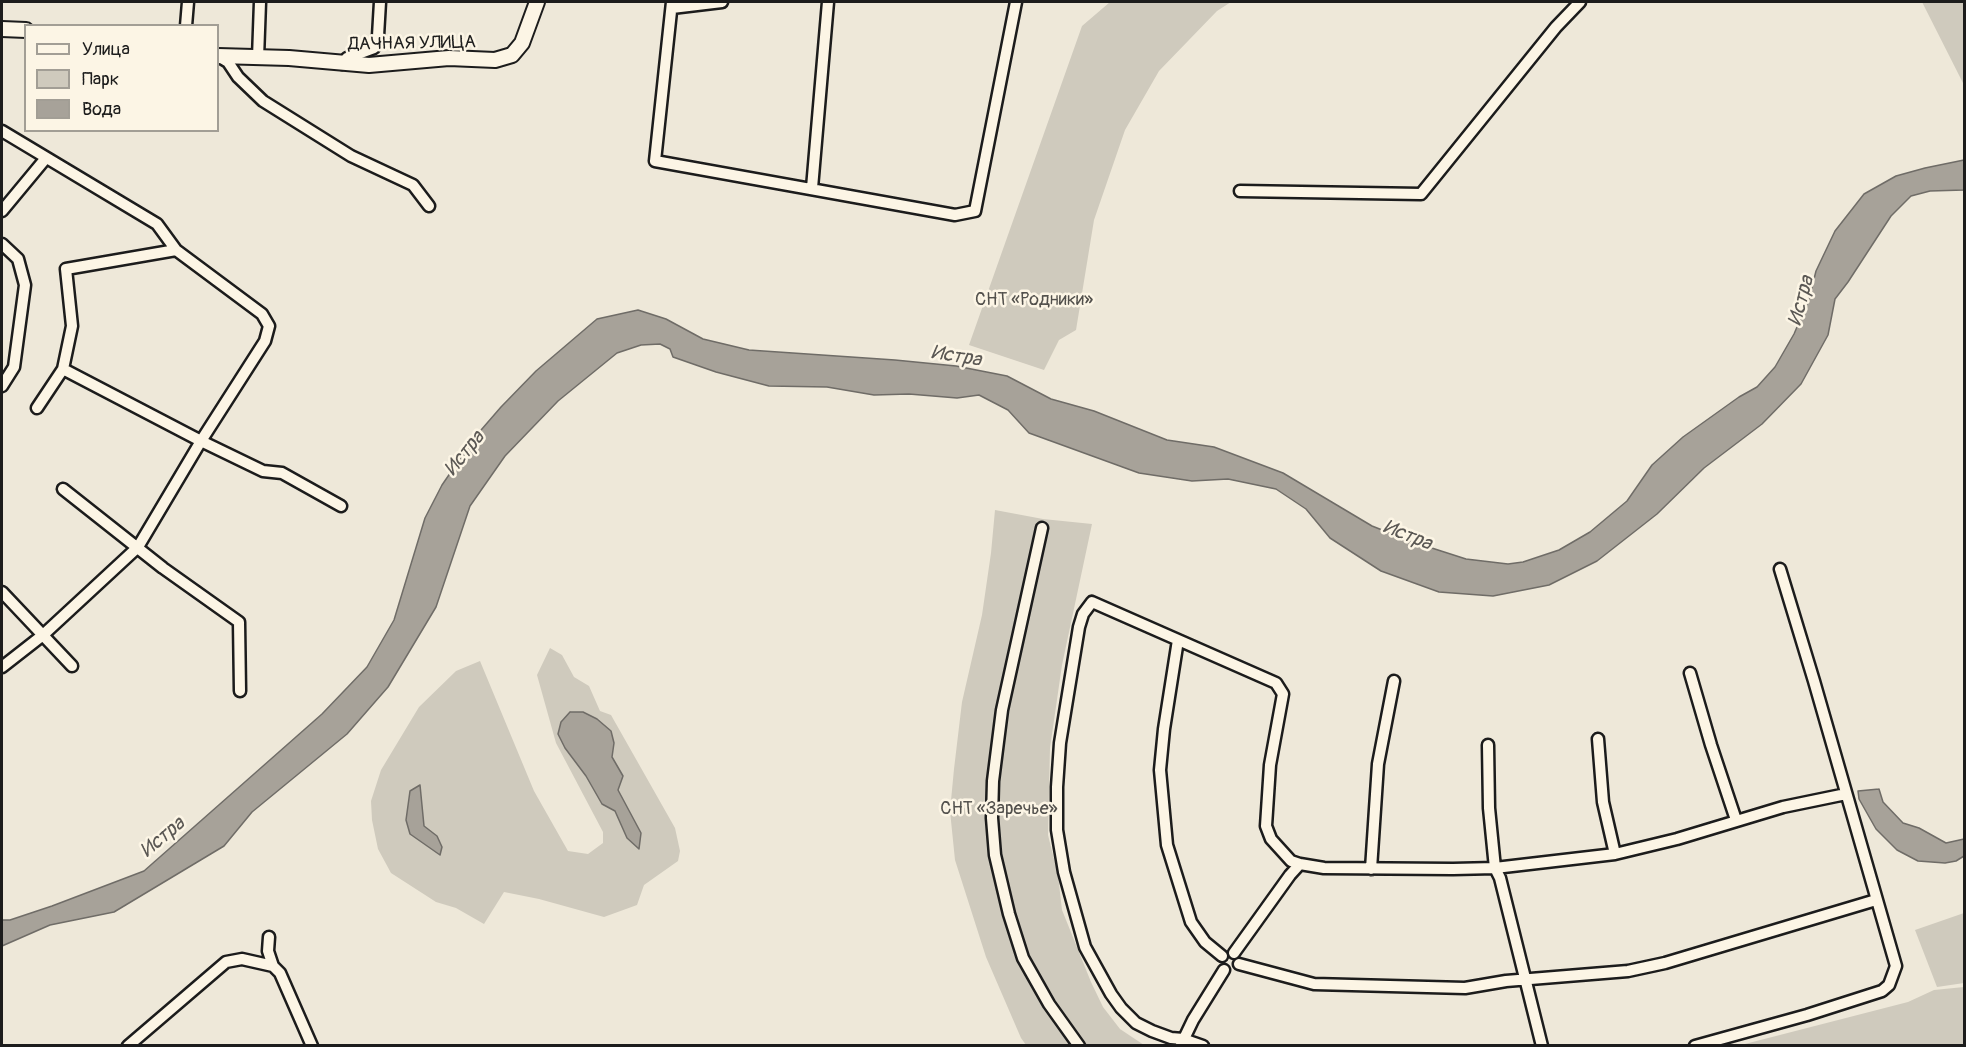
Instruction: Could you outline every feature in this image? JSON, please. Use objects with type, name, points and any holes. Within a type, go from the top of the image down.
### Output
[{"type":"street","points":[[186,24],[188,2]]},
{"type":"street","points":[[258,58],[260,2]]},
{"type":"street","points":[[342,64],[347,58],[374,48],[378,36],[380,2]]},
{"type":"street","name":"ДАЧНАЯ УЛИЦА","points":[[219,56],[289,58],[369,65],[449,58],[495,60],[512,55],[522,43],[537,2]]},
{"type":"street","points":[[722,2],[672,5],[655,161],[955,215],[975,211],[1016,2]]},
{"type":"street","points":[[812,188],[828,2]]},
{"type":"street","points":[[1240,191],[1421,194],[1556,27],[1580,2]]},
{"type":"street","points":[[2,29],[24,30]]},
{"type":"street","points":[[219,57],[228,62],[238,77],[263,101],[351,156],[413,185],[429,206]]},
{"type":"street","points":[[2,131],[157,224],[176,250],[262,314],[269,326],[265,341],[201,441],[138,547],[43,635],[2,667]]},
{"type":"street","points":[[2,211],[46,158]]},
{"type":"street","points":[[2,244],[18,259],[25,285],[14,367],[2,386]]},
{"type":"street","points":[[38,408],[63,369],[72,326],[66,269],[176,250]]},
{"type":"street","points":[[63,369],[201,441],[262,471],[282,473],[341,506]]},
{"type":"street","points":[[63,489],[163,568],[239,622],[240,691]]},
{"type":"street","points":[[1042,528],[1002,710],[993,781],[993,827],[997,865],[1023,958],[1049,1005],[1079,1046]]},
{"type":"street","points":[[1695,1046],[1807,1015],[1882,991],[1889,985],[1896,966],[1780,569]]},
{"type":"street","points":[[2,592],[72,666]]},
{"type":"street","points":[[1203,1046],[1182,1042],[1136,1023],[1111,994],[1085,947],[1064,872],[1057,830],[1060,743],[1079,627],[1083,614],[1092,602],[1276,683],[1283,693],[1270,765],[1266,826],[1271,839],[1291,861],[1300,864],[1371,869],[1495,868],[1615,854],[1677,839],[1783,807],[1846,794]]},
{"type":"street","points":[[1178,640],[1160,770],[1167,845],[1191,922],[1205,942],[1222,956]]},
{"type":"street","points":[[1690,673],[1736,820]]},
{"type":"street","points":[[1371,869],[1378,764],[1394,681]]},
{"type":"street","points":[[1598,739],[1603,802],[1615,854]]},
{"type":"street","points":[[1488,745],[1489,808],[1495,868],[1500,878],[1542,1046]]},
{"type":"street","points":[[1234,953],[1300,864]]},
{"type":"street","points":[[1239,964],[1314,984],[1465,988],[1628,970],[1665,963],[1876,900]]},
{"type":"street","points":[[269,936],[268,951],[273,966]]},
{"type":"street","points":[[1229,952],[1234,953],[1239,958],[1239,964],[1233,971],[1224,970],[1220,962],[1222,956],[1229,952]]},
{"type":"street","points":[[129,1046],[226,962],[242,959],[273,966],[280,972],[312,1046]]},
{"type":"street","points":[[1182,1042],[1224,970]]},
{"type":"green space","name":"СНТ «Родники»","points":[[1110,2],[1231,2],[1217,11],[1159,71],[1125,130],[1094,220],[1076,330],[1059,340],[1044,370],[969,345],[1082,26]]},
{"type":"green space","points":[[1922,2],[1964,2],[1964,85]]},
{"type":"green space","name":"СНТ «Заречье»","points":[[995,510],[1043,519],[1092,524],[1062,665],[1050,748],[1048,835],[1058,875],[1062,910],[1091,982],[1103,1007],[1120,1029],[1144,1045],[1026,1045],[986,957],[955,860],[950,811],[954,769],[962,702],[982,615]]},
{"type":"green space","points":[[550,648],[562,655],[574,677],[589,686],[600,711],[611,715],[675,828],[680,851],[678,861],[644,885],[637,905],[604,917],[504,892],[484,924],[456,908],[436,902],[391,873],[378,849],[371,801],[381,770],[419,707],[456,671],[480,661],[534,791],[568,851],[588,854],[603,843],[603,832],[556,743],[537,675]]},
{"type":"green space","points":[[1964,913],[1964,983],[1937,987],[1915,930]]},
{"type":"green space","points":[[1964,987],[1964,1045],[1741,1045],[1908,1002],[1934,990]]},
{"type":"water","name":"Истра","points":[[1964,160],[1964,190],[1930,191],[1911,196],[1891,216],[1835,299],[1828,335],[1801,384],[1762,424],[1704,468],[1657,514],[1597,561],[1549,585],[1493,596],[1439,592],[1381,571],[1330,538],[1306,509],[1276,489],[1228,479],[1192,481],[1139,473],[1029,433],[1008,410],[979,395],[957,398],[909,394],[874,395],[827,387],[769,386],[716,372],[673,357],[670,349],[660,344],[641,345],[617,353],[558,401],[505,456],[470,506],[436,607],[388,687],[347,734],[252,812],[224,846],[114,912],[50,925],[2,946],[2,920],[10,920],[52,906],[144,871],[322,714],[367,667],[394,620],[425,518],[442,485],[475,437],[501,407],[536,371],[597,319],[638,310],[666,319],[703,339],[749,350],[956,366],[1007,376],[1051,399],[1094,411],[1167,440],[1214,447],[1283,473],[1372,526],[1410,541],[1466,559],[1508,564],[1523,562],[1559,550],[1590,532],[1627,501],[1652,465],[1683,437],[1757,387],[1775,367],[1794,334],[1809,299],[1816,271],[1835,231],[1864,194],[1896,176]]},
{"type":"water","points":[[570,712],[583,712],[597,719],[611,731],[614,743],[612,757],[623,776],[618,790],[641,833],[639,849],[627,838],[615,811],[602,804],[586,776],[565,748],[558,734],[561,722]]},
{"type":"water","points":[[420,785],[424,826],[437,836],[442,847],[440,855],[410,834],[406,820],[410,791]]},
{"type":"water","points":[[1879,789],[1883,802],[1903,823],[1919,828],[1946,843],[1964,839],[1964,856],[1956,861],[1945,863],[1918,861],[1897,850],[1876,829],[1859,799],[1858,791]]}]
